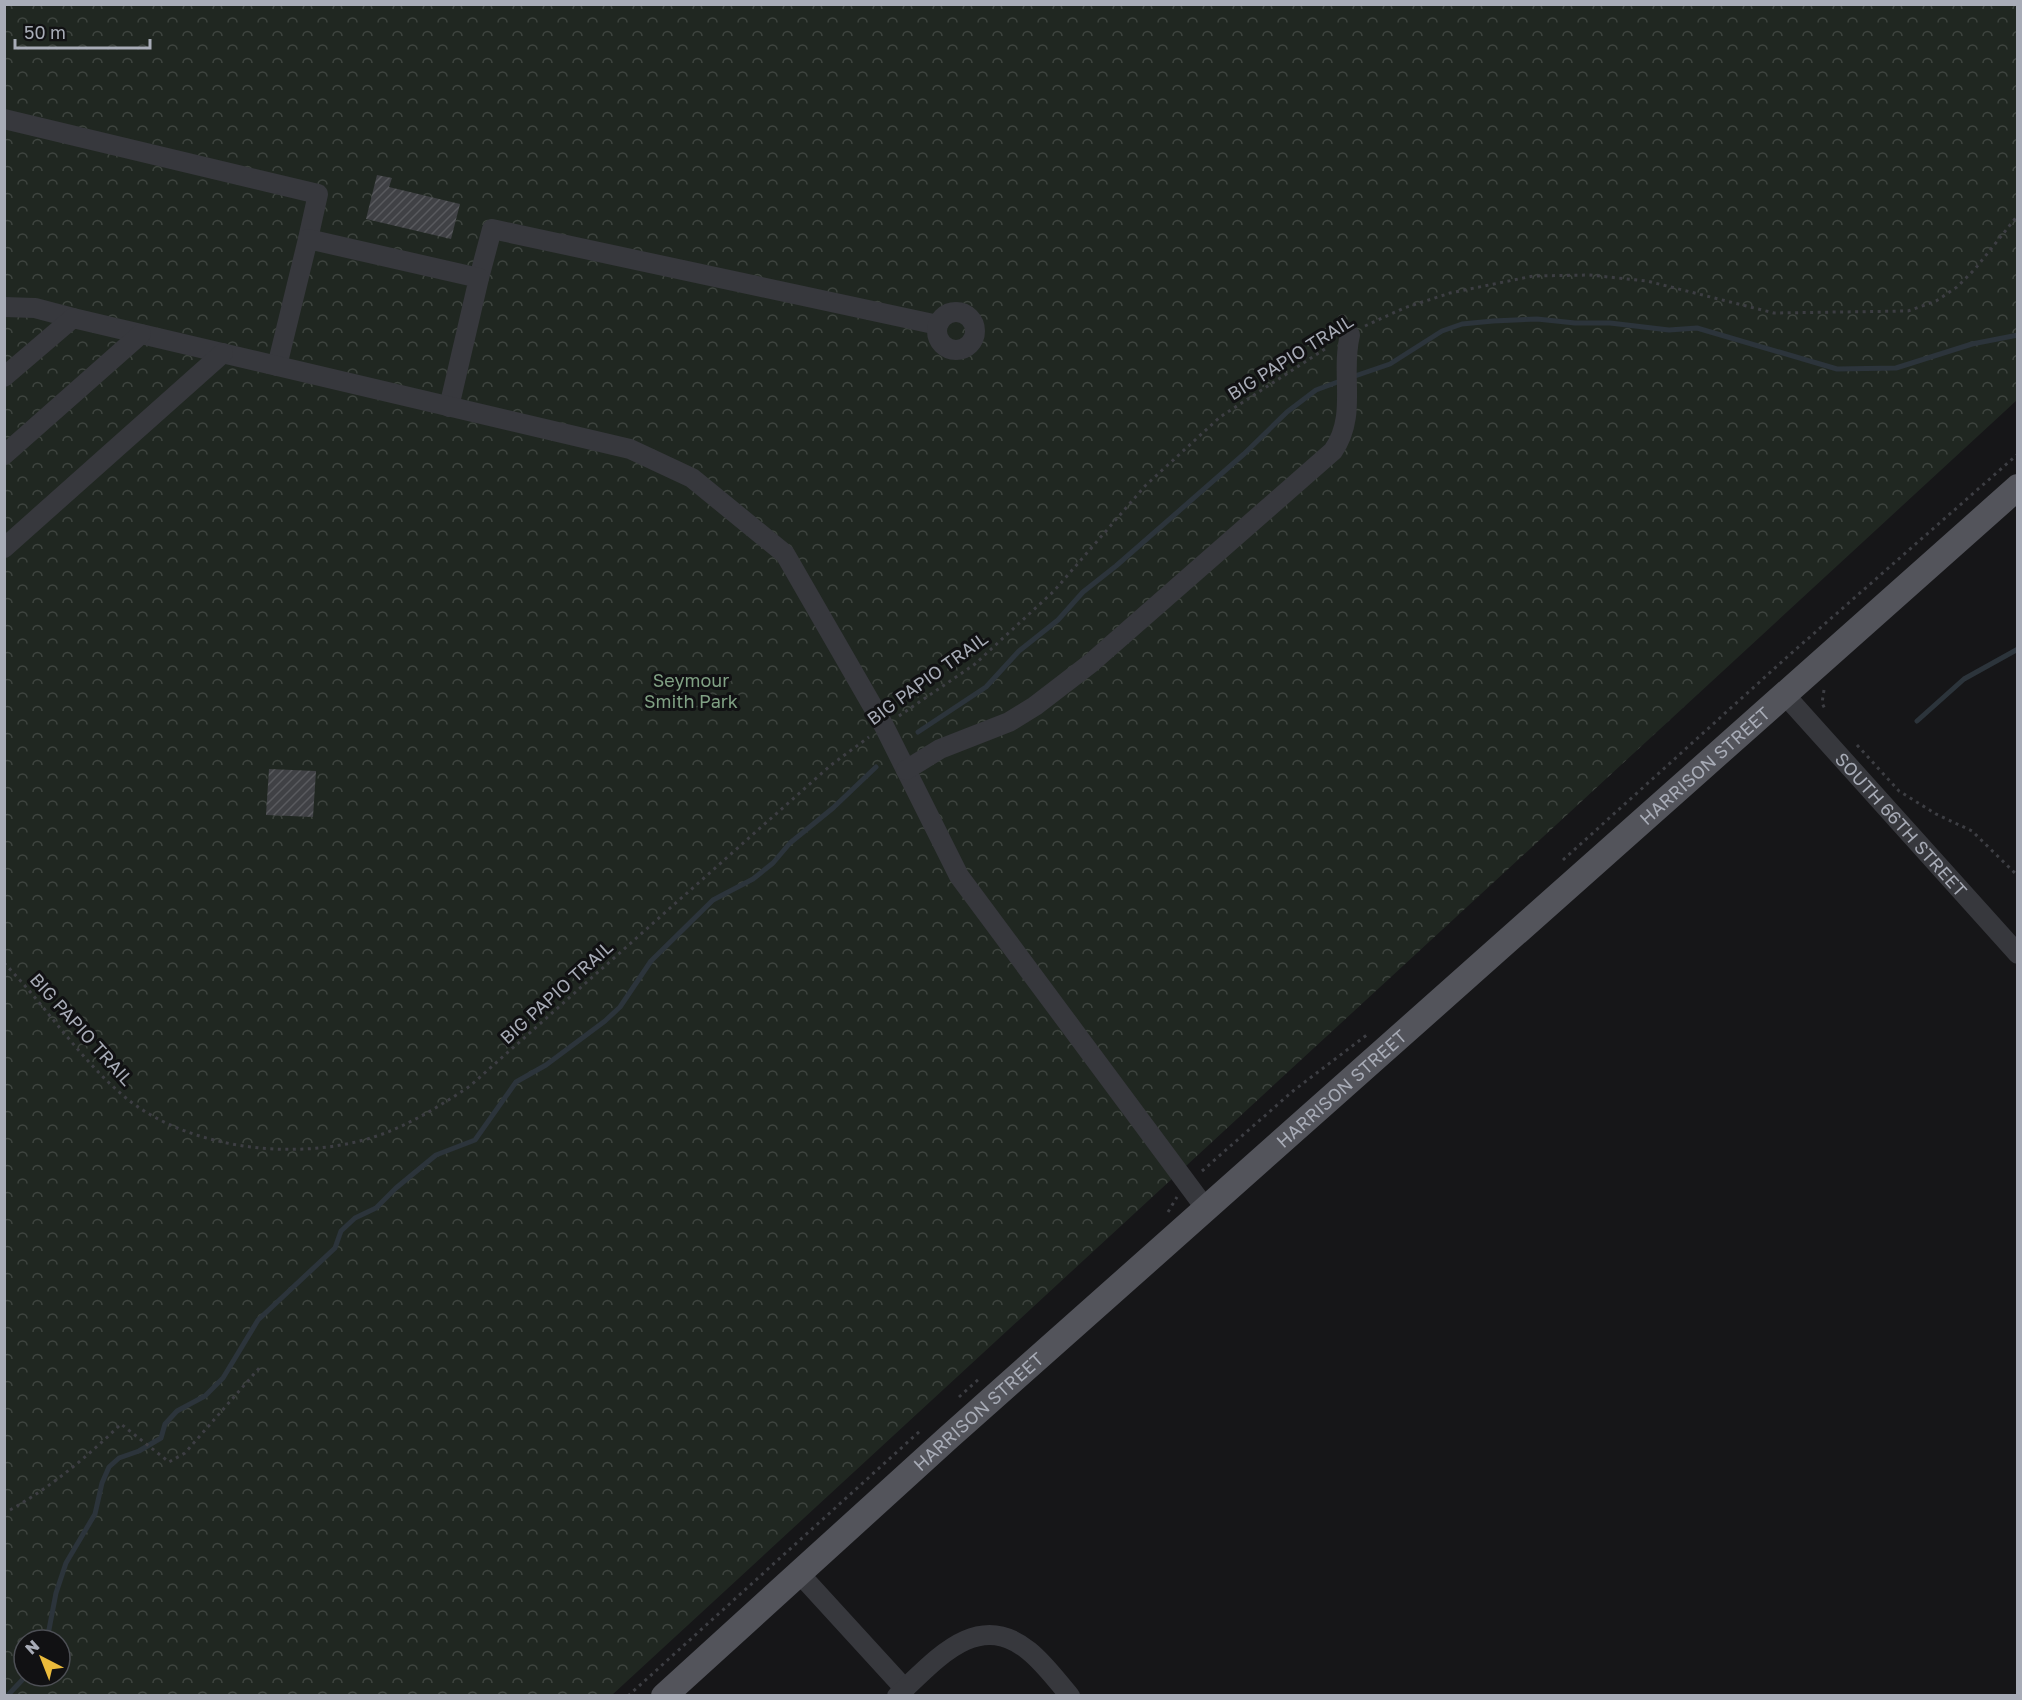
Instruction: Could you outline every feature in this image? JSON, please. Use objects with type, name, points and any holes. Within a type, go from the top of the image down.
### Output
[{"type":"main road","name":"HARRISON STREET","points":[[666,1694],[798,1572],[2018,487]]},
{"type":"street","points":[[4,119],[318,194],[278,366]]},
{"type":"street","points":[[448,406],[492,229],[938,325]]},
{"type":"street","points":[[308,239],[479,278]]},
{"type":"street","points":[[4,307],[35,308],[630,449],[692,478],[785,554],[884,726],[959,876],[1206,1209]]},
{"type":"street","points":[[4,377],[73,318]]},
{"type":"street","points":[[4,455],[141,334]]},
{"type":"street","points":[[906,770],[940,749],[1009,722],[1035,706],[1091,663],[1324,459],[1343,436],[1347,374],[1345,356],[1350,335]]},
{"type":"street","points":[[4,548],[223,353]]},
{"type":"street","name":"SOUTH 66TH STREET","points":[[1785,695],[2018,954]]},
{"type":"street","points":[[798,1572],[901,1692],[950,1649],[973,1636],[988,1634],[1002,1636],[1023,1647],[1070,1695]]},
{"type":"path","name":"BIG PAPIO TRAIL","points":[[4,963],[101,1074],[127,1099],[158,1119],[195,1135],[231,1144],[272,1149],[313,1148],[350,1142],[393,1130],[433,1111],[470,1086],[831,765],[975,664],[1054,591],[1144,486],[1220,417],[1302,362],[1404,308],[1450,293],[1533,276],[1589,275],[1647,281],[1774,313],[1908,311],[1936,301],[1957,287],[1975,269],[2018,215]]},
{"type":"path","points":[[1556,866],[1786,658],[2018,454]]},
{"type":"path","points":[[1829,684],[1821,696],[1830,718]]},
{"type":"path","points":[[1855,742],[1899,790],[1936,814],[1972,831],[2018,876]]},
{"type":"path","points":[[1165,1218],[1175,1199],[1210,1163],[1285,1098],[1369,1033]]},
{"type":"path","points":[[10,1510],[67,1472],[121,1424],[169,1462],[185,1453],[237,1390],[261,1366]]},
{"type":"path","points":[[956,1399],[982,1376]]},
{"type":"path","points":[[628,1695],[922,1430]]},
{"type":"green space","name":"Seymour Smith Park","points":[[5,5],[2017,5],[2017,400],[612,1695],[5,1696]]},
{"type":"building","points":[[377,175],[392,178],[389,187],[460,204],[451,239],[366,219]]},
{"type":"building","points":[[269,769],[316,771],[313,817],[266,815]]},
{"type":"waterway","points":[[1352,377],[1390,364],[1442,331],[1462,324],[1493,321],[1537,319],[1575,323],[1610,323],[1669,330],[1697,328],[1837,369],[1896,368],[1972,344],[2018,335]]},
{"type":"waterway","points":[[918,732],[986,687],[1019,651],[1058,620],[1083,592],[1244,454],[1287,412],[1316,390],[1343,380]]},
{"type":"waterway","points":[[1917,721],[1964,679],[2018,649]]},
{"type":"waterway","points":[[49,1628],[56,1593],[66,1563],[95,1514],[102,1483],[109,1467],[119,1458],[139,1451],[161,1438],[165,1424],[177,1411],[205,1396],[223,1378],[258,1320],[335,1248],[341,1231],[355,1218],[376,1208],[436,1155],[475,1140],[516,1082],[546,1065],[605,1021],[620,1007],[651,961],[713,900],[753,879],[773,863],[790,843],[833,808],[876,767]]},
{"type":"waterway","points":[[7,1696],[15,1688]]}]
